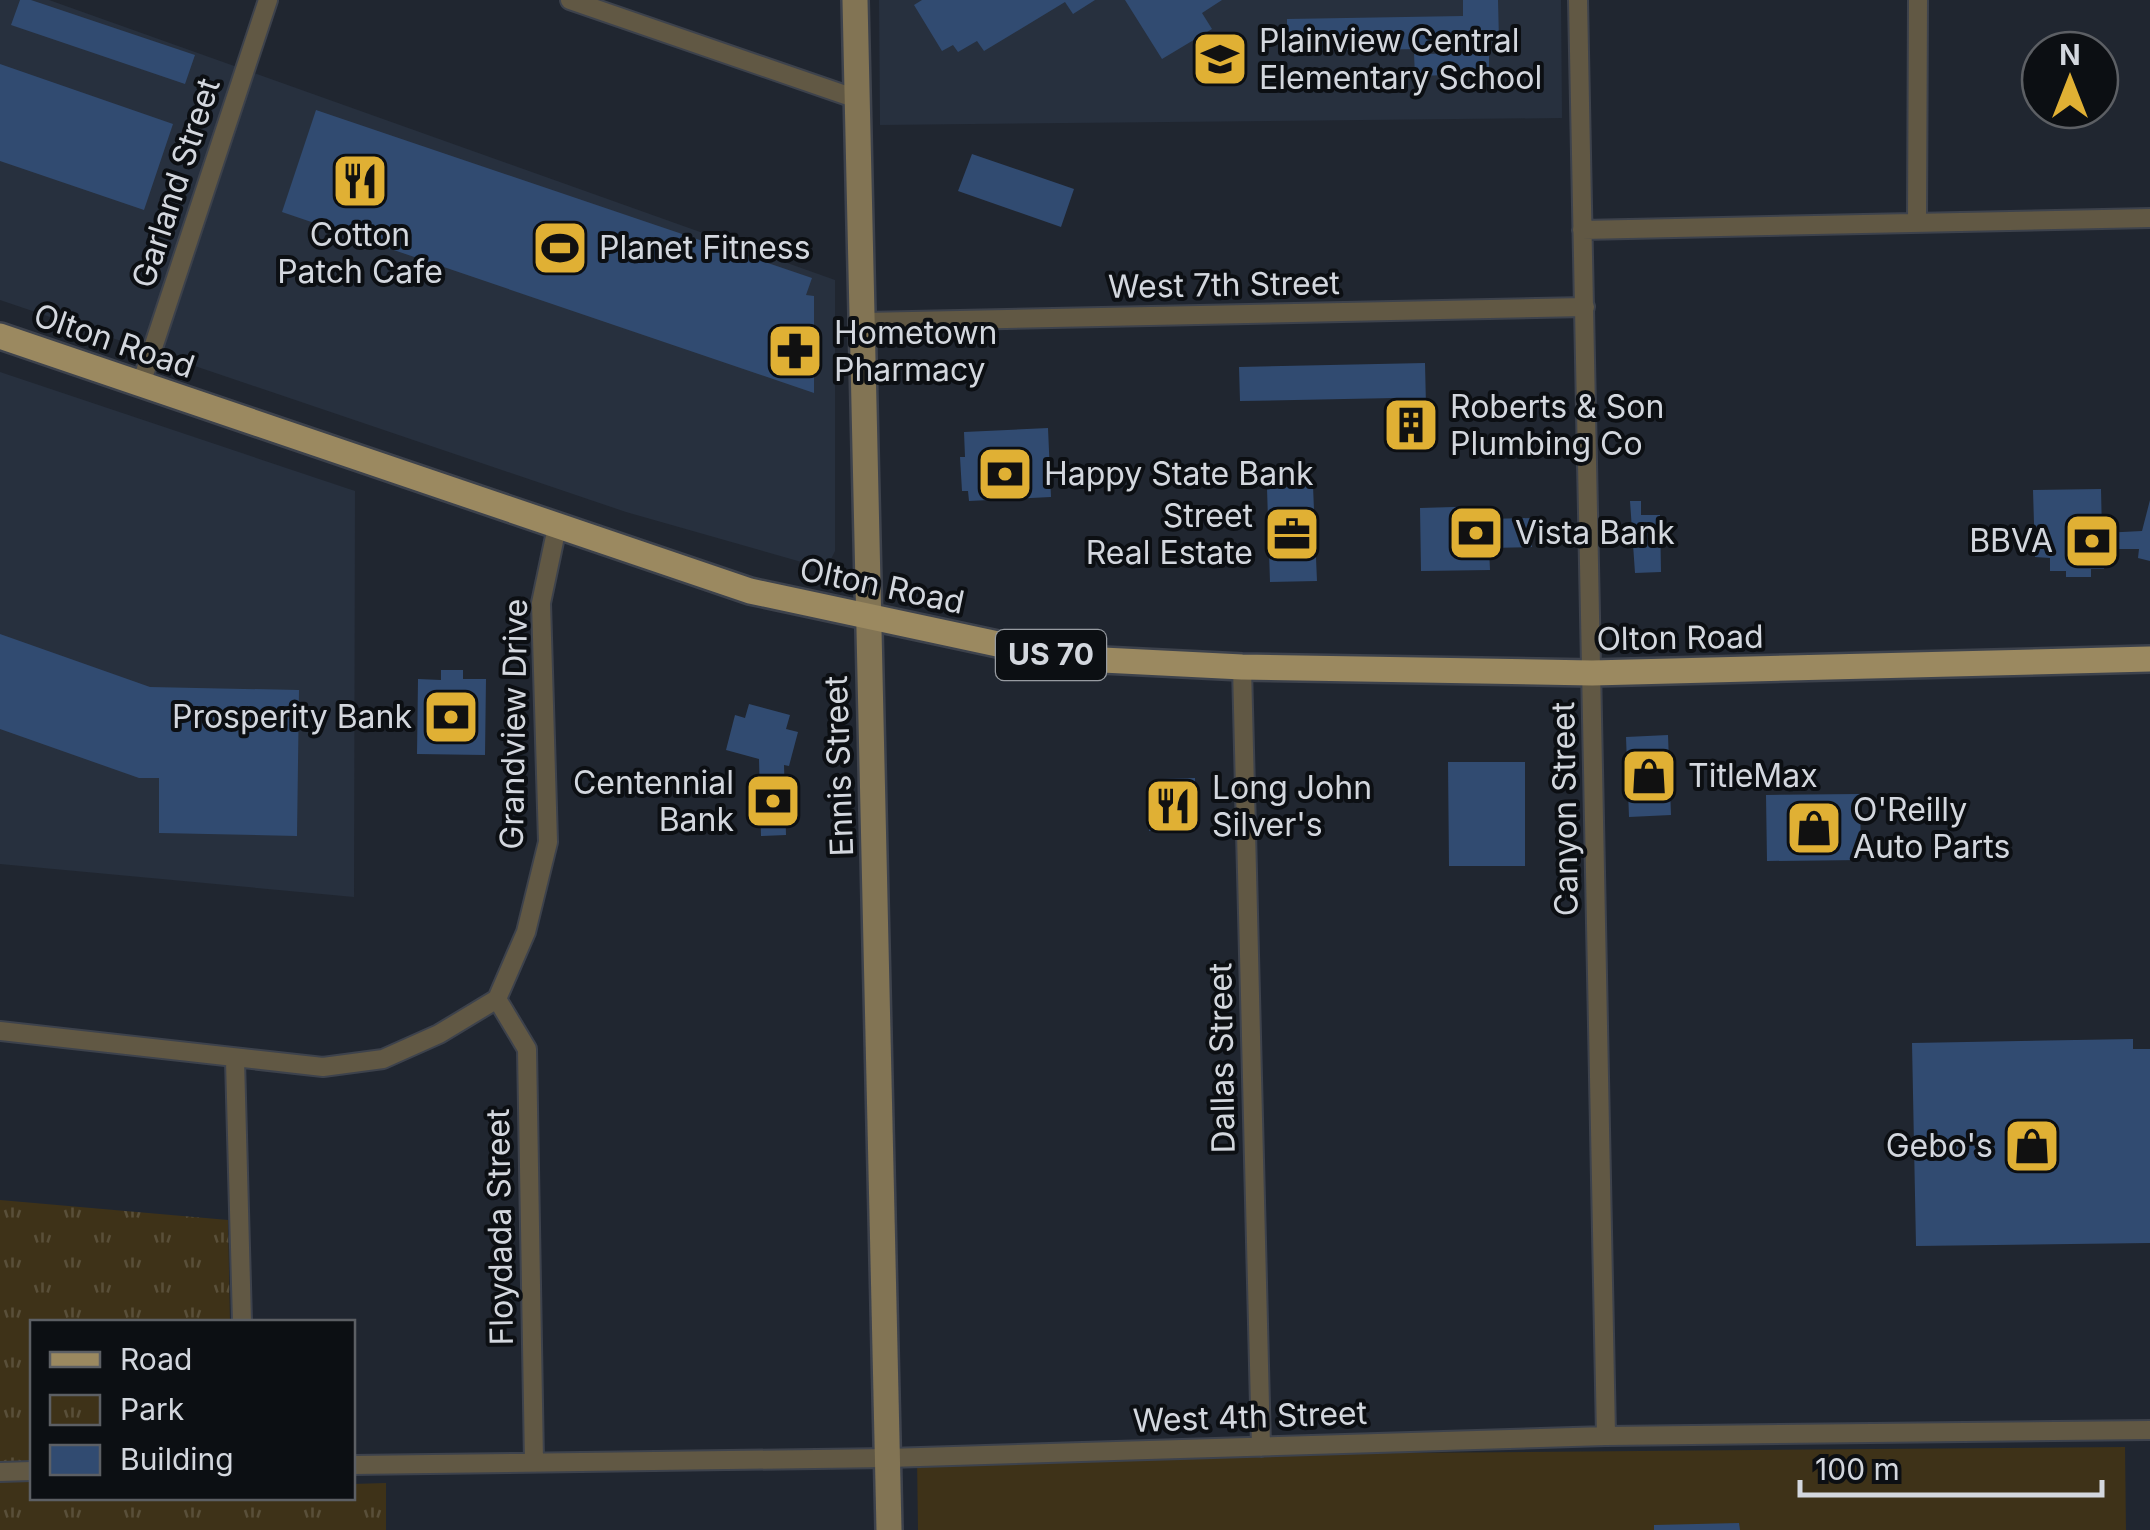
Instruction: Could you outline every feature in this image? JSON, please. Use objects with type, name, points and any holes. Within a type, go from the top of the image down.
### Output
[{"type":"main road","name":"Ennis Street","points":[[856,0],[889,1530]]},
{"type":"main road","name":"Olton Road","points":[[0,336],[750,591],[1063,658],[1242,667],[1592,673],[2150,658]]},
{"type":"street","name":"Garland Street","points":[[141,384],[268,0]]},
{"type":"street","points":[[570,0],[857,99]]},
{"type":"street","name":"Canyon Street","points":[[1578,0],[1606,1436]]},
{"type":"street","points":[[1917,222],[1918,0]]},
{"type":"street","points":[[1582,230],[2150,218]]},
{"type":"street","name":"West 7th Street","points":[[864,322],[1585,307]]},
{"type":"street","name":"Grandview Drive","points":[[497,1000],[526,932],[548,842],[541,603],[556,527]]},
{"type":"street","name":"Dallas Street","points":[[1242,667],[1261,1446]]},
{"type":"street","points":[[0,1031],[324,1067],[383,1059],[440,1034],[497,1000]]},
{"type":"street","name":"Floydada Street","points":[[497,1000],[527,1049],[534,1462]]},
{"type":"street","points":[[236,1060],[242,1320]]},
{"type":"street","name":"West 4th Street","points":[[355,1465],[888,1458],[1606,1436],[2150,1430]]},
{"type":"street","points":[[0,1472],[30,1471]]},
{"type":"shaded area","points":[[0,0],[49,0],[835,280],[835,551],[831,559],[812,565],[626,512],[0,300]]},
{"type":"shaded area","name":"Plainview Central Elementary School","points":[[879,0],[1561,0],[1562,118],[880,125]]},
{"type":"shaded area","points":[[0,372],[355,491],[354,897],[0,864]]},
{"type":"green space","points":[[0,1200],[228,1220],[230,1320],[30,1320],[30,1500],[355,1500],[355,1484],[386,1483],[386,1530],[0,1530]]},
{"type":"green space","points":[[2125,1447],[2126,1530],[918,1530],[917,1457]]},
{"type":"building","points":[[20,0],[31,0],[195,55],[185,84],[11,25]]},
{"type":"building","points":[[922,0],[1095,0],[1073,14],[1065,2],[984,51],[977,41],[958,52],[953,45],[942,51],[914,5]]},
{"type":"building","points":[[1125,0],[1222,0],[1202,13],[1212,29],[1162,59]]},
{"type":"building","points":[[1463,0],[1498,0],[1499,41],[1487,41],[1487,48],[1287,51],[1287,19],[1463,16]]},
{"type":"building","points":[[1489,53],[1489,74],[1415,76],[1414,54]]},
{"type":"building","points":[[0,64],[173,124],[144,210],[0,161]]},
{"type":"building","points":[[316,110],[812,278],[806,295],[814,296],[814,393],[282,212]]},
{"type":"building","points":[[972,154],[1074,189],[1061,227],[958,191]]},
{"type":"building","name":"Roberts & Son Plumbing Co","points":[[1425,363],[1427,449],[1396,450],[1395,398],[1240,401],[1239,367]]},
{"type":"building","name":"Happy State Bank","points":[[1048,428],[1051,497],[969,501],[968,491],[962,491],[960,457],[965,457],[964,432]]},
{"type":"building","name":"Street Real Estate","points":[[1313,486],[1317,581],[1270,582],[1267,488]]},
{"type":"building","name":"BBVA","points":[[2101,489],[2102,533],[2142,531],[2150,500],[2150,561],[2138,558],[2139,549],[2108,549],[2104,569],[2091,569],[2091,577],[2066,577],[2066,571],[2050,571],[2050,558],[2035,557],[2033,490]]},
{"type":"building","points":[[1630,501],[1641,501],[1641,515],[1660,515],[1661,572],[1635,573]]},
{"type":"building","name":"Vista Bank","points":[[1487,506],[1487,519],[1531,518],[1532,547],[1489,548],[1490,570],[1421,571],[1420,508]]},
{"type":"building","points":[[0,634],[150,687],[299,690],[297,836],[159,833],[159,778],[139,778],[0,729]]},
{"type":"building","name":"Prosperity Bank","points":[[441,670],[463,670],[463,679],[486,679],[485,755],[417,754],[418,679],[441,680]]},
{"type":"building","name":"Centennial Bank","points":[[749,704],[790,715],[786,729],[798,732],[789,766],[784,765],[786,835],[761,836],[759,759],[726,750],[735,715],[745,718]]},
{"type":"building","name":"TitleMax","points":[[1668,735],[1671,815],[1629,817],[1626,737]]},
{"type":"building","points":[[1448,762],[1525,762],[1525,866],[1449,866]]},
{"type":"building","points":[[1195,778],[1196,830],[1149,831],[1148,790],[1162,790],[1162,779]]},
{"type":"building","name":"O'Reilly Auto Parts","points":[[1860,794],[1861,860],[1767,861],[1766,795]]},
{"type":"building","name":"Gebo's","points":[[2133,1039],[2133,1049],[2150,1049],[2150,1243],[1916,1246],[1912,1043]]},
{"type":"building","points":[[1739,1523],[1740,1530],[1654,1530],[1654,1525]]},
{"type":"place","name":"Plainview Central Elementary School","points":[[1220,59]]},
{"type":"place","name":"Cotton Patch Cafe","points":[[360,181]]},
{"type":"place","name":"Planet Fitness","points":[[560,248]]},
{"type":"place","name":"Hometown Pharmacy","points":[[795,351]]},
{"type":"place","name":"Roberts & Son Plumbing Co","points":[[1411,425]]},
{"type":"place","name":"Happy State Bank","points":[[1005,474]]},
{"type":"place","name":"Vista Bank","points":[[1476,533]]},
{"type":"place","name":"Street Real Estate","points":[[1292,534]]},
{"type":"place","name":"BBVA","points":[[2092,541]]},
{"type":"place","name":"Prosperity Bank","points":[[451,717]]},
{"type":"place","name":"TitleMax","points":[[1649,776]]},
{"type":"place","name":"Centennial Bank","points":[[773,801]]},
{"type":"place","name":"Long John Silver's","points":[[1173,806]]},
{"type":"place","name":"O'Reilly Auto Parts","points":[[1814,828]]},
{"type":"place","name":"Gebo's","points":[[2032,1146]]}]
